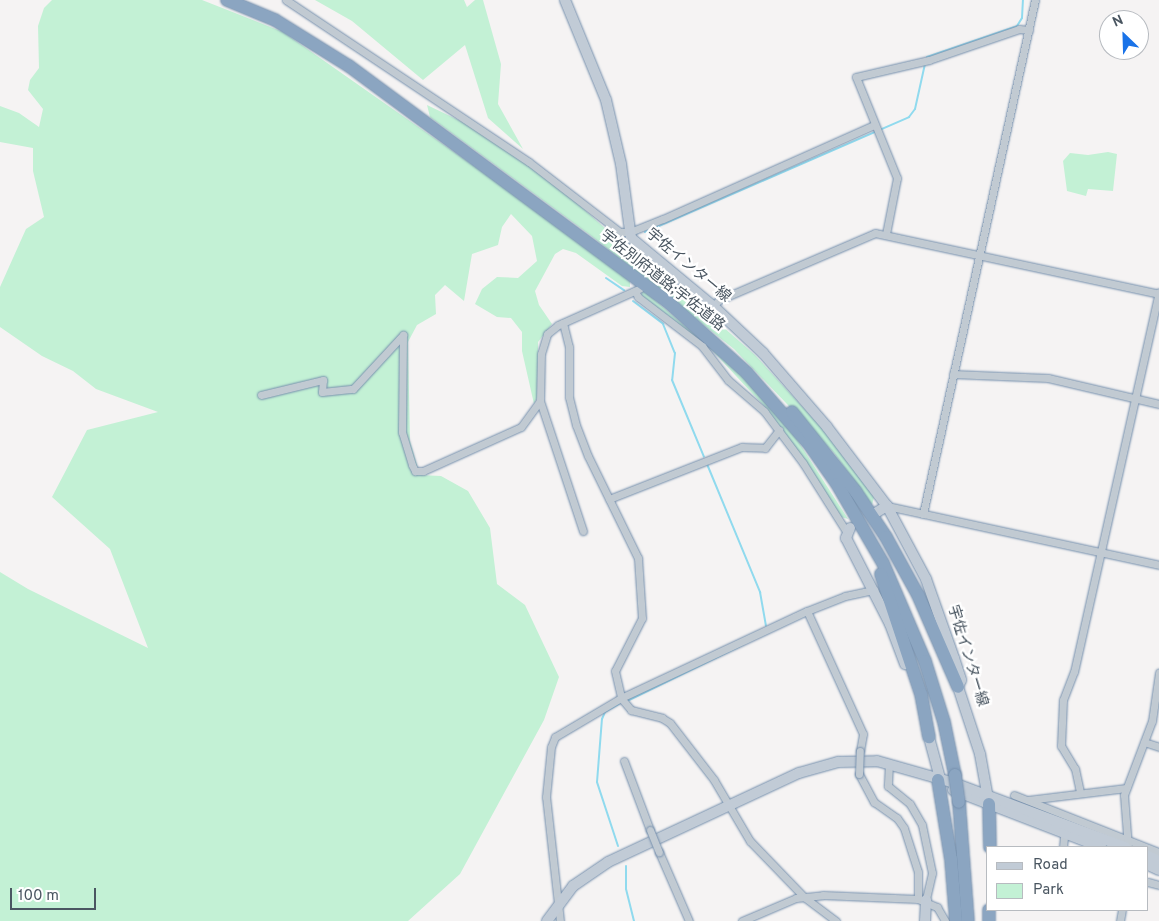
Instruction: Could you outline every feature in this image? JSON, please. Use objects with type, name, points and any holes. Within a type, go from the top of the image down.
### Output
[{"type":"highway","name":"宇佐別府道路;宇佐道路","points":[[227,0],[275,20],[325,49],[668,302],[747,373],[803,437],[855,513],[895,586],[917,640],[944,722],[955,775],[959,802],[968,921]]},
{"type":"highway","points":[[701,330],[774,392],[805,426],[856,492],[908,575],[958,687]]},
{"type":"highway","points":[[855,513],[858,528],[879,570],[900,627],[921,694],[929,737]]},
{"type":"highway","points":[[938,780],[951,859],[956,921]]},
{"type":"highway","points":[[988,799],[990,846]]},
{"type":"main road","name":"宇佐インター線","points":[[565,0],[606,100],[621,164],[630,232],[637,246],[656,266],[713,306],[801,395],[887,506],[926,579],[961,680],[958,687],[975,730],[988,799]]},
{"type":"main road","points":[[877,512],[887,506]]},
{"type":"main road","points":[[848,530],[846,538],[890,624],[929,737],[938,780]]},
{"type":"main road","points":[[547,921],[558,903],[573,886],[601,865],[729,805],[824,765],[862,760],[889,764],[938,780],[951,790],[988,799],[1126,844]]},
{"type":"main road","points":[[1067,825],[1099,846]]},
{"type":"main road","points":[[922,900],[925,921]]},
{"type":"street","points":[[286,0],[529,162],[613,227],[630,232],[874,125]]},
{"type":"street","points":[[923,514],[1035,0]]},
{"type":"street","points":[[886,234],[898,178],[855,81],[858,76],[929,60],[1021,29],[1029,30]]},
{"type":"street","points":[[713,306],[719,300],[870,234],[886,234],[1159,293],[1073,677],[1063,700],[1061,746],[1076,769],[1080,792]]},
{"type":"street","points":[[583,531],[540,401],[542,346],[552,329],[637,290],[651,308],[702,346],[728,380],[764,411],[780,430],[848,530]]},
{"type":"street","points":[[563,323],[569,347],[572,409],[580,438],[608,500],[635,548],[643,599],[638,630],[615,671],[620,698],[631,710],[662,718],[670,723],[714,780],[750,841],[804,897],[836,921]]},
{"type":"street","points":[[261,395],[323,380],[322,392],[353,390],[404,335],[403,439],[415,470],[423,471],[515,431],[532,416],[540,401]]},
{"type":"street","points":[[953,374],[1048,378],[1159,404]]},
{"type":"street","points":[[608,500],[742,447],[765,448],[780,430]]},
{"type":"street","points":[[887,506],[1159,565]]},
{"type":"street","points":[[560,921],[546,797],[552,744],[555,737],[620,698],[807,611],[845,596],[874,590]]},
{"type":"street","points":[[807,611],[863,734],[859,774],[874,802],[897,818],[904,828],[918,872],[922,900]]},
{"type":"street","points":[[1126,844],[1123,802],[1126,788],[1152,721],[1159,673]]},
{"type":"street","points":[[1144,742],[1159,747]]},
{"type":"street","points":[[624,761],[650,830],[689,921]]},
{"type":"street","points":[[889,764],[888,786],[914,809],[922,825],[932,873],[922,900]]},
{"type":"street","points":[[1028,800],[1080,792],[1126,788]]},
{"type":"street","points":[[1014,795],[1028,800],[1067,825],[1062,846]]},
{"type":"street","points":[[742,921],[804,897],[922,900],[937,906],[945,921]]},
{"type":"green space","points":[[52,0],[202,0],[283,32],[494,180],[630,281],[630,287],[622,286],[576,253],[563,249],[555,254],[535,291],[539,305],[552,324],[538,342],[538,395],[534,404],[522,351],[522,332],[511,318],[497,317],[475,304],[482,289],[497,277],[518,278],[537,261],[532,236],[511,214],[502,227],[498,245],[472,254],[464,301],[445,285],[435,295],[436,314],[417,325],[408,342],[410,441],[420,475],[441,476],[468,491],[490,528],[497,584],[525,605],[559,677],[544,720],[460,874],[408,921],[0,921],[0,572],[28,589],[148,648],[110,549],[52,497],[87,430],[158,412],[96,389],[73,371],[42,356],[0,327],[0,287],[26,229],[44,217],[33,171],[33,148],[0,142],[0,106],[19,113],[39,127],[43,109],[28,90],[30,80],[39,68],[38,26],[44,8]]},
{"type":"green space","points":[[315,0],[464,0],[467,7],[475,0],[483,0],[501,64],[498,104],[523,149],[488,118],[465,45],[423,80],[352,21]]},
{"type":"green space","points":[[427,105],[498,139],[568,195],[656,274],[682,291],[755,355],[819,425],[874,497],[872,505],[834,453],[734,349],[590,235],[430,117]]},
{"type":"green space","points":[[1108,152],[1117,154],[1113,191],[1088,189],[1086,196],[1067,191],[1063,161],[1070,153],[1088,155]]},
{"type":"green space","points":[[643,290],[749,381],[796,438],[848,519],[841,517],[764,406],[709,347],[641,296]]},
{"type":"waterway","points":[[927,57],[1017,26],[1022,18],[1023,0]]},
{"type":"waterway","points":[[645,232],[909,117],[915,109],[925,64]]},
{"type":"waterway","points":[[606,278],[624,290]]},
{"type":"waterway","points":[[633,301],[663,324],[675,353],[672,380],[704,457]]},
{"type":"waterway","points":[[707,464],[760,592],[766,625]]},
{"type":"waterway","points":[[627,701],[744,644]]},
{"type":"waterway","points":[[618,846],[597,782],[602,719],[605,712],[619,704]]},
{"type":"waterway","points":[[626,866],[626,889],[634,921]]},
{"type":"tunnel","points":[[642,285],[654,270]]}]
